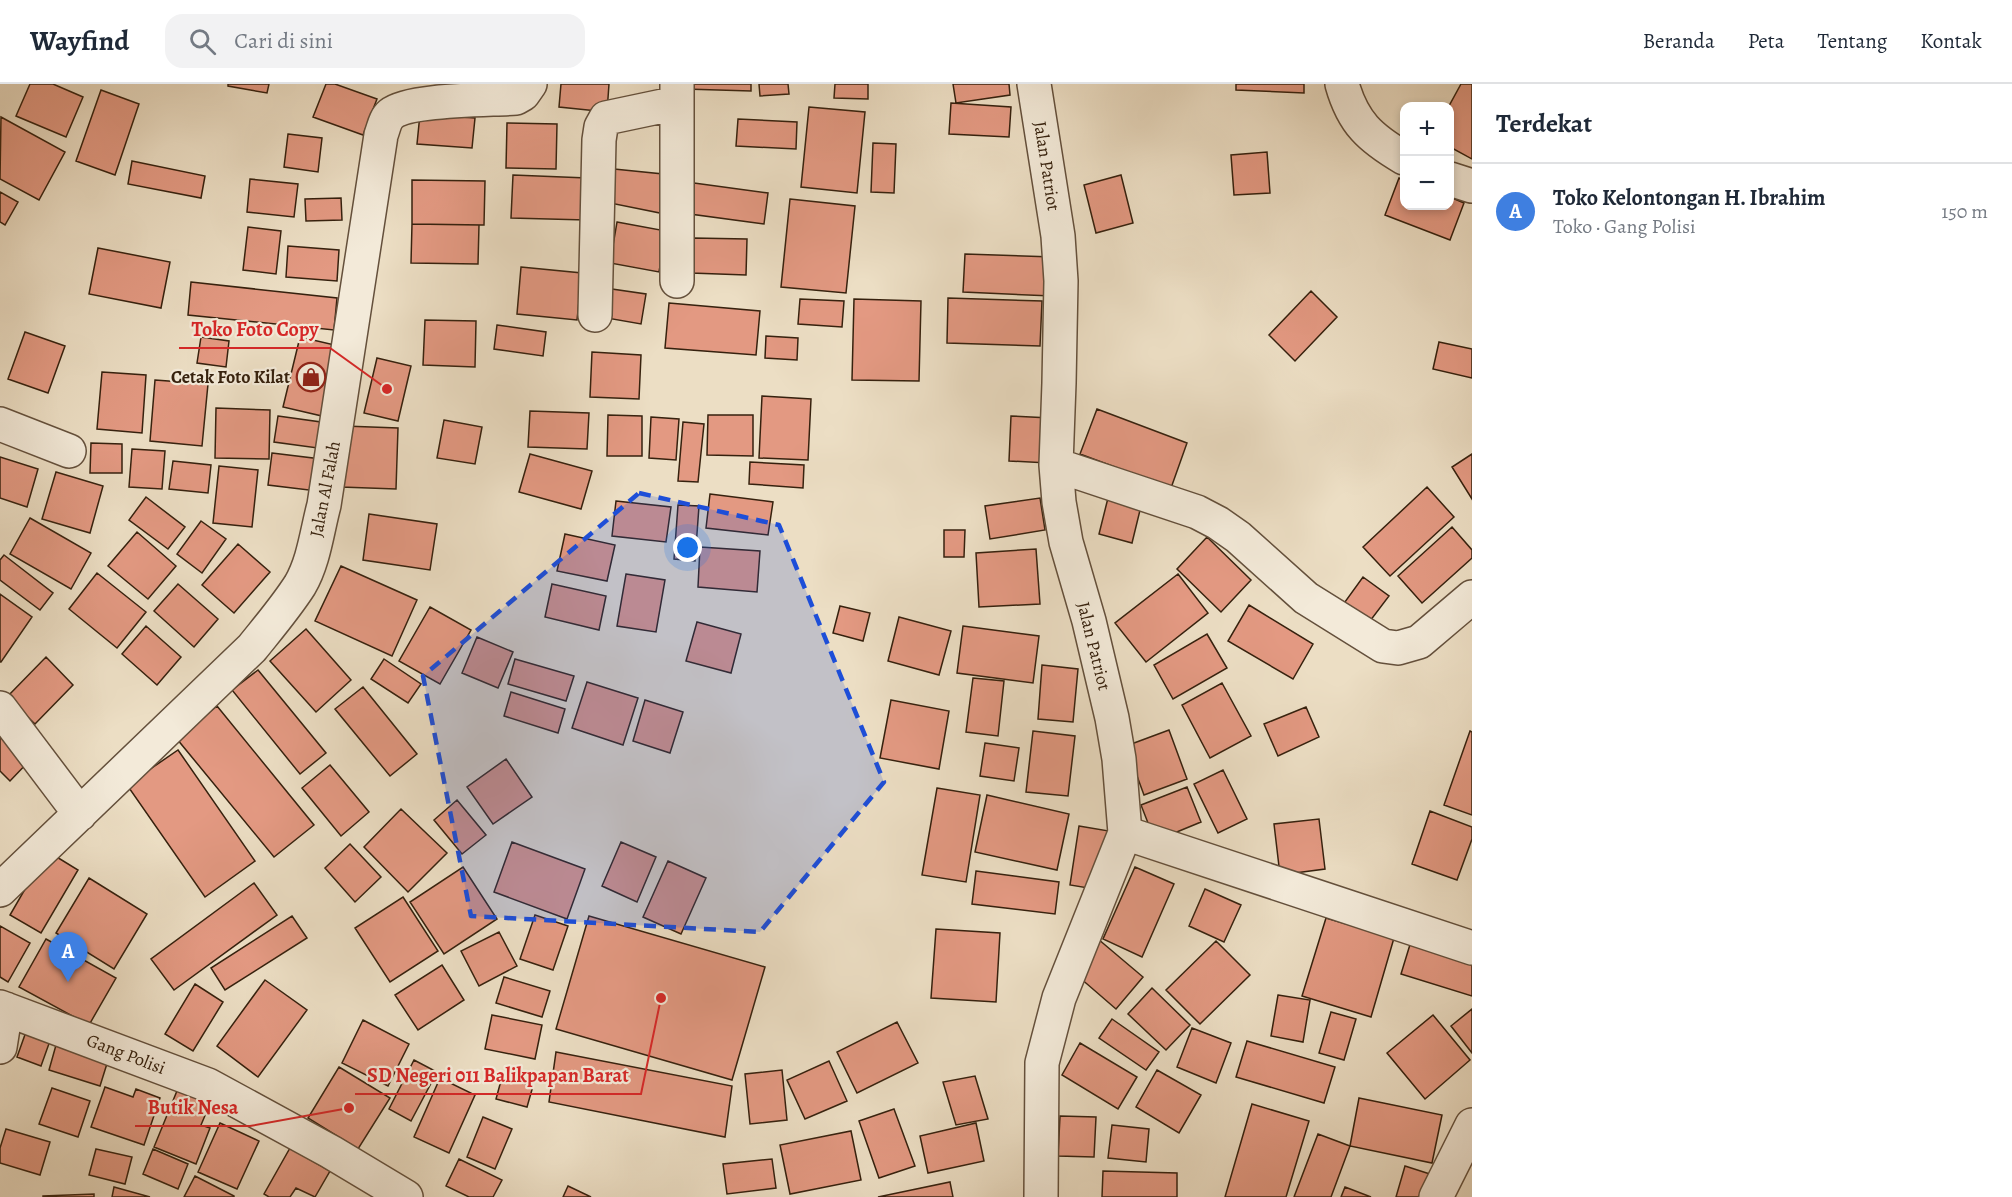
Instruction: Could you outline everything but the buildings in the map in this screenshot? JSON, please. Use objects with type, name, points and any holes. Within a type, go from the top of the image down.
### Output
[{"type":"street","name":"Jalan Al Falah","points":[[0,891],[252,648],[284,609],[300,584],[311,559],[324,505],[385,121],[390,114],[414,104],[516,98],[523,94],[530,84]]},
{"type":"street","name":"Jalan Patriot","points":[[1034,84],[1060,259],[1056,465],[1061,523],[1089,621],[1112,718],[1119,759],[1125,833],[1059,998],[1042,1063],[1041,1197]]},
{"type":"street","points":[[1342,84],[1359,123],[1384,146],[1401,156]]},
{"type":"street","points":[[595,315],[601,127],[606,118],[677,94],[677,281]]},
{"type":"street","points":[[1454,181],[1472,186]]},
{"type":"street","points":[[0,424],[69,451]]},
{"type":"street","points":[[1056,465],[1197,512],[1218,523],[1259,554],[1306,598],[1349,627],[1383,646],[1398,648],[1419,642],[1472,597]]},
{"type":"street","points":[[0,708],[80,814]]},
{"type":"street","points":[[1125,833],[1472,948]]},
{"type":"street","points":[[0,1047],[3,1008]]},
{"type":"street","name":"Gang Polisi","points":[[3,1008],[208,1085],[331,1152],[405,1197]]},
{"type":"street","points":[[1436,1197],[1472,1125]]},
{"type":"highlighted area","points":[[639,493],[779,525],[884,782],[760,932],[471,916],[423,676]]},
{"type":"place","name":"Cetak Foto Kilat","points":[[311,377]]},
{"type":"place","name":"Toko Foto Copy","points":[[387,389]]},
{"type":"place","name":"Toko Kelontongan H. Ibrahim","points":[[68,982]]},
{"type":"place","name":"SD Negeri 011 Balikpapan Barat","points":[[661,998]]},
{"type":"place","name":"Butik Nesa","points":[[349,1108]]}]
